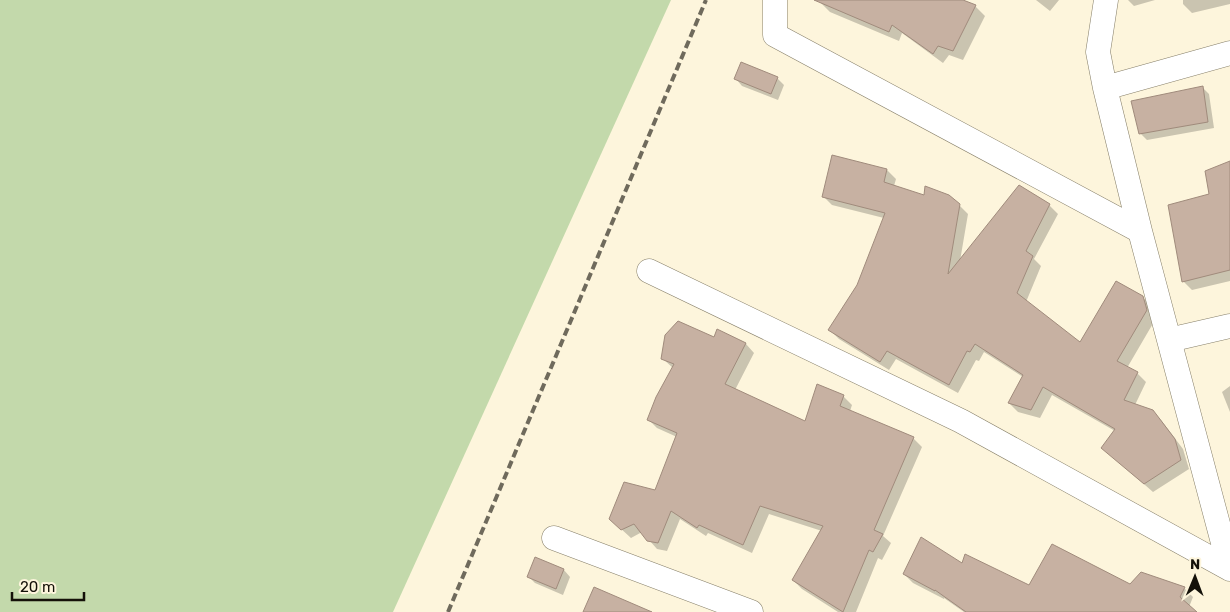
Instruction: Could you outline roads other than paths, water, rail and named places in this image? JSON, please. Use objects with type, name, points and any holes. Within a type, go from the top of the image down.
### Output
[{"type":"street","points":[[775,0],[775,36],[1140,231]]},
{"type":"street","points":[[649,271],[961,421],[1230,569],[1140,231],[1105,88],[1098,52],[1106,0]]},
{"type":"street","points":[[1105,88],[1230,54]]},
{"type":"street","points":[[1169,340],[1230,326]]},
{"type":"street","points":[[554,538],[751,612]]},
{"type":"railway","points":[[448,612],[706,0]]}]
